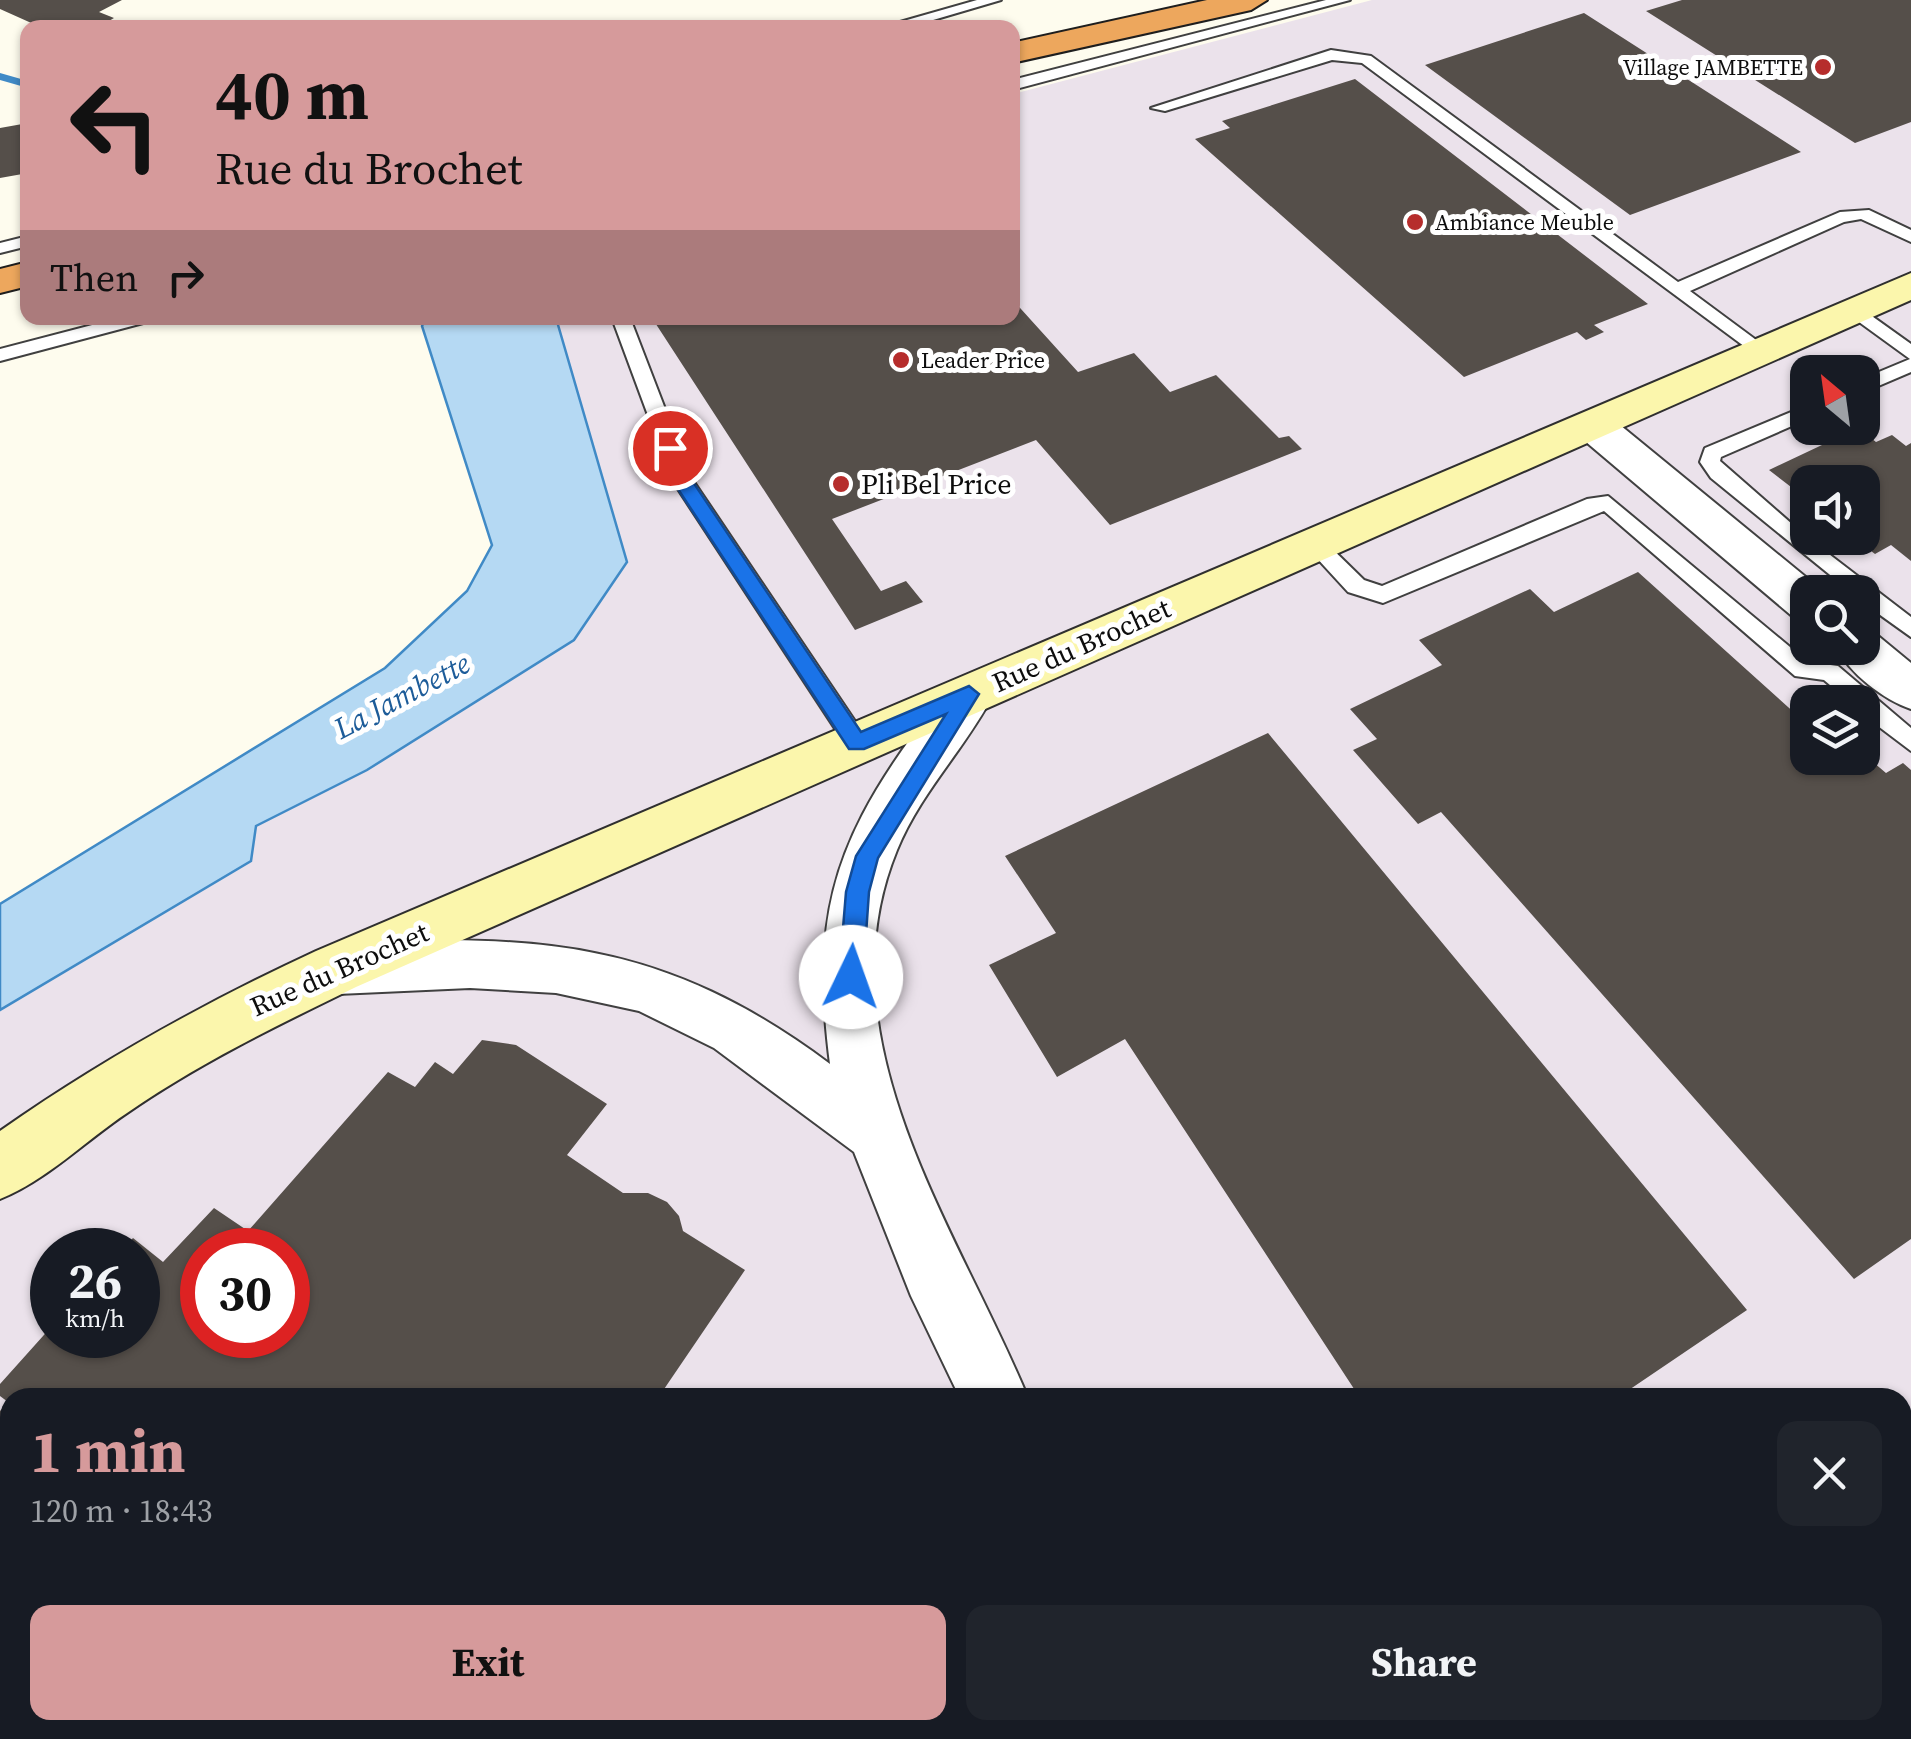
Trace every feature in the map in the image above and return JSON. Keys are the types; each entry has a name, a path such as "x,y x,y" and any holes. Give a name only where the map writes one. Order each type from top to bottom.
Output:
{"highway":[{"path":"1020,50 1213,0"},
{"path":"1020,50 1250,0"},
{"path":"1017,20 1060,9"}],"main road":[{"name":"Rue du Brochet","path":"0,1168 106,1092 218,1025 336,969 1314,543 1594,426 1911,285"}],"street":[{"path":"1594,426 1790,589"},
{"path":"1880,664 1911,690"},
{"path":"969,694 882,826 857,892 851,1007 874,1132 990,1388"},
{"path":"336,969 494,961 601,974 686,1003 777,1060 874,1132"},
{"path":"954,1388 961,1330"}],"lane":[{"path":"1020,84 1343,0"},
{"path":"934,20 1007,8"},
{"path":"1158,108 1332,55 1366,59 1760,352"},
{"path":"1677,290 1840,217 1863,214 1911,238"},
{"path":"1854,310 1911,354"},
{"path":"0,355 114,325"},
{"path":"625,325 682,480 857,743"},
{"path":"1880,378 1911,365"},
{"path":"1790,419 1712,453 1710,462 1718,473 1911,629"},
{"path":"1314,543 1356,586 1383,595 1594,504 1608,503 1803,670 1830,672 1911,742"}],"shaded area":[{"path":"1372,0 1911,0 1911,1388 0,1388 0,1010 256,826 367,770 627,562 558,325 1020,325 1020,92"}],"water":[{"path":"558,325 627,562 574,640 367,770 256,826 251,861 0,1010 0,904 385,668 467,591 492,545 422,326"}],"building":[{"path":"0,0 122,0 99,12 114,18 111,20 25,20 0,9"},
{"name":"Village JAMBETTE","path":"1682,0 1911,0 1911,122 1855,143 1646,11"},
{"path":"1584,13 1801,152 1630,215 1425,65"},
{"name":"Ambiance Meuble","path":"1355,79 1648,304 1594,325 1604,332 1586,340 1577,332 1464,377 1195,139 1230,128 1222,121"},
{"path":"20,124 20,174 0,178 0,128"},
{"name":"Pli Bel Price","path":"1020,308 1078,372 1134,353 1170,392 1216,375 1279,438 1289,436 1302,449 1110,525 1036,440 832,519 881,591 906,581 923,602 855,630 657,325 1020,325"},
{"path":"1892,435 1906,446 1911,443 1911,561 1891,545 1880,551 1880,465 1790,465 1790,486 1769,470 1822,445 1880,445 1880,440"},
{"path":"1638,572 1790,709 1790,775 1880,775 1880,768 1886,773 1903,763 1911,770 1911,1239 1854,1279 1441,812 1418,824 1353,750 1377,739 1350,709 1442,665 1419,640 1530,589 1554,612"},
{"path":"1268,733 1747,1310 1632,1388 1353,1388 1125,1039 1057,1077 989,965 1056,933 1005,856"},
{"path":"482,1040 516,1045 607,1104 567,1155 623,1193 648,1193 667,1202 679,1216 683,1231 745,1270 665,1388 0,1388 30,1351 30,1358 160,1358 160,1260 163,1262 180,1244 180,1358 310,1358 310,1228 251,1228 388,1072 415,1087 435,1062 453,1074"},
{"path":"214,1208 244,1228 195,1228"}],"waterway":[{"name":"La Jambette","path":"0,76 20,82"}],"place":[{"name":"Village JAMBETTE","path":"1823,67"},
{"name":"Ambiance Meuble","path":"1415,222"},
{"name":"Leader Price","path":"901,360"},
{"name":"Pli Bel Price","path":"841,484"}],"route":[{"path":"670,448 682,480 857,743 969,694 882,826 868,856 857,892 851,977"}]}
